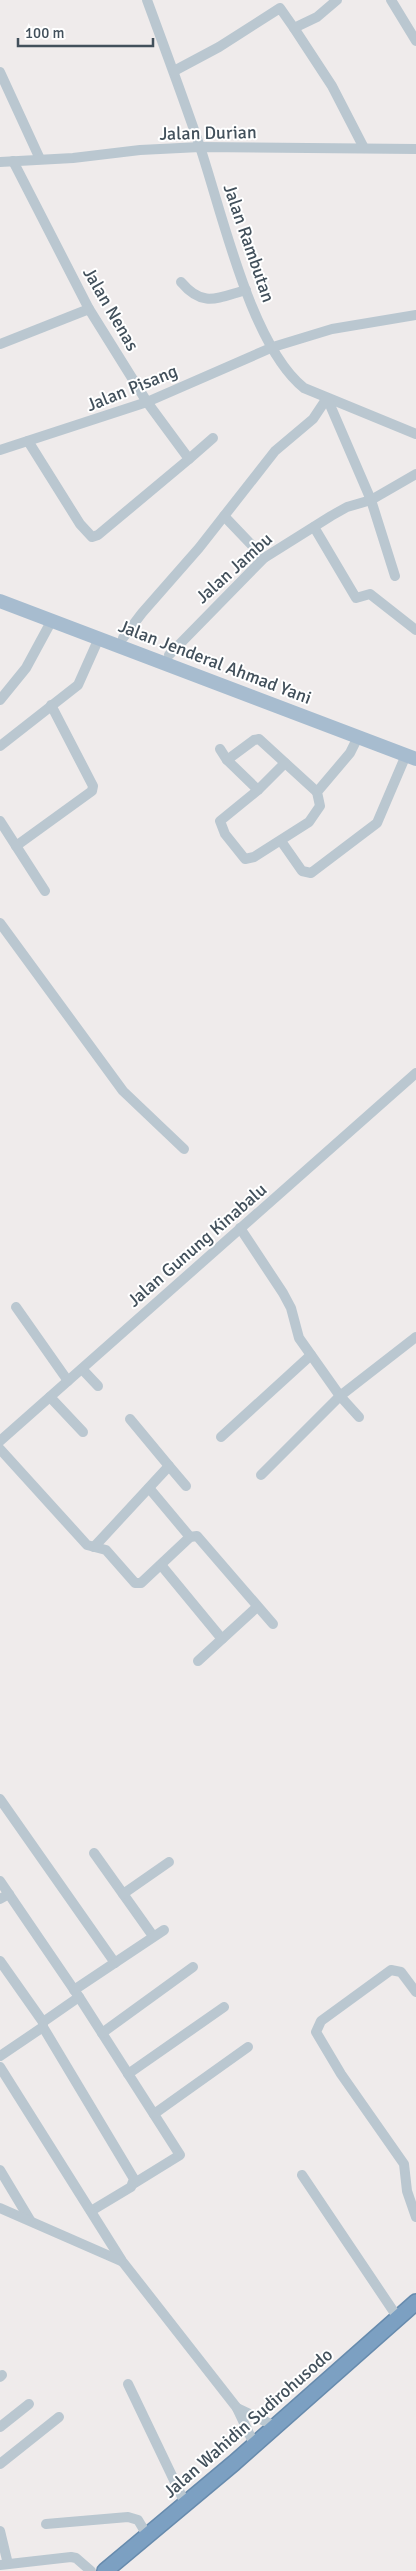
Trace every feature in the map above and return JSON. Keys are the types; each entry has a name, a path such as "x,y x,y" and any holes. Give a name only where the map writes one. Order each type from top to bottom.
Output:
{"highway":[{"name":"Jalan Wahidin Sudirohusodo","path":"105,2571 275,2426 416,2302"}],"main road":[{"path":"0,592 169,655 246,689 412,755"},
{"name":"Jalan Jenderal Ahmad Yani","path":"0,601 246,689"}],"street":[{"name":"Jalan Rambutan","path":"147,0 174,71 246,290 261,329 294,380 304,388 416,434"},
{"path":"294,28 317,18 337,0"},
{"path":"391,0 416,41"},
{"path":"174,71 219,47 278,4 332,86 364,148"},
{"path":"0,72 40,159"},
{"name":"Jalan Durian","path":"0,162 200,147 416,149"},
{"name":"Jalan Nenas","path":"13,161 89,309 146,402 189,458"},
{"path":"181,282 192,295 204,298 218,298 246,290"},
{"path":"0,344 89,309"},
{"name":"Jalan Pisang","path":"0,450 146,402 273,347 332,329 416,315"},
{"path":"327,398 371,500 395,576"},
{"path":"123,638 275,451 313,419 327,398"},
{"path":"28,441 80,524 92,536 98,535 213,438"},
{"name":"Jalan Jambu","path":"169,655 264,558 290,540 314,528 347,507 371,500 416,474"},
{"path":"224,516 264,558"},
{"path":"314,528 354,597 357,599 370,594 416,630"},
{"path":"0,700 26,668 52,620"},
{"path":"0,746 51,705 60,701 78,685 99,638"},
{"path":"16,846 92,791 93,786 51,705"},
{"path":"317,792 366,737"},
{"path":"228,760 257,739 285,762 317,792 320,806 309,822 254,857 245,859 220,824 223,817 258,790 285,762"},
{"path":"220,749 228,760 258,790"},
{"path":"281,841 302,871 312,873 377,823 412,755"},
{"path":"0,821 45,891"},
{"path":"0,922 124,1092 184,1149"},
{"name":"Jalan Gunung Kinabalu","path":"0,1441 416,1074"},
{"path":"240,1228 284,1293 292,1312 298,1335 340,1396 359,1417"},
{"path":"16,1307 68,1381"},
{"path":"261,1475 340,1396 416,1337"},
{"path":"221,1437 311,1355"},
{"path":"82,1368 98,1386"},
{"path":"50,1396 83,1432"},
{"path":"130,1419 186,1486"},
{"path":"0,1449 87,1545 106,1550 137,1583 141,1583 190,1537"},
{"path":"94,1547 169,1466"},
{"path":"149,1488 190,1537 200,1538 273,1624"},
{"path":"161,1565 222,1640"},
{"path":"198,1661 257,1607"},
{"path":"0,1799 115,1963"},
{"path":"94,1853 153,1936"},
{"path":"123,1894 169,1862"},
{"path":"0,1881 4,1897 77,1994 180,2155 91,2211"},
{"path":"0,2056 43,2024 115,1963 164,1930"},
{"path":"0,1961 43,2024 132,2175 133,2184"},
{"path":"102,2032 193,1967"},
{"path":"416,1992 401,1972 390,1970 321,2021 316,2032 341,2074 404,2164 407,2191 416,2217"},
{"path":"128,2074 224,2008"},
{"path":"154,2114 248,2047"},
{"path":"0,2067 122,2261 237,2408 254,2444"},
{"path":"0,2170 30,2220"},
{"path":"302,2175 398,2318"},
{"path":"0,2208 122,2261"},
{"path":"128,2384 185,2503"},
{"path":"0,2427 29,2404"},
{"path":"237,2408 275,2426"},
{"path":"0,2464 59,2417"},
{"path":"46,2524 128,2517 138,2520 147,2535"},
{"path":"0,2531 4,2564 72,2557 76,2558 91,2571"}]}
